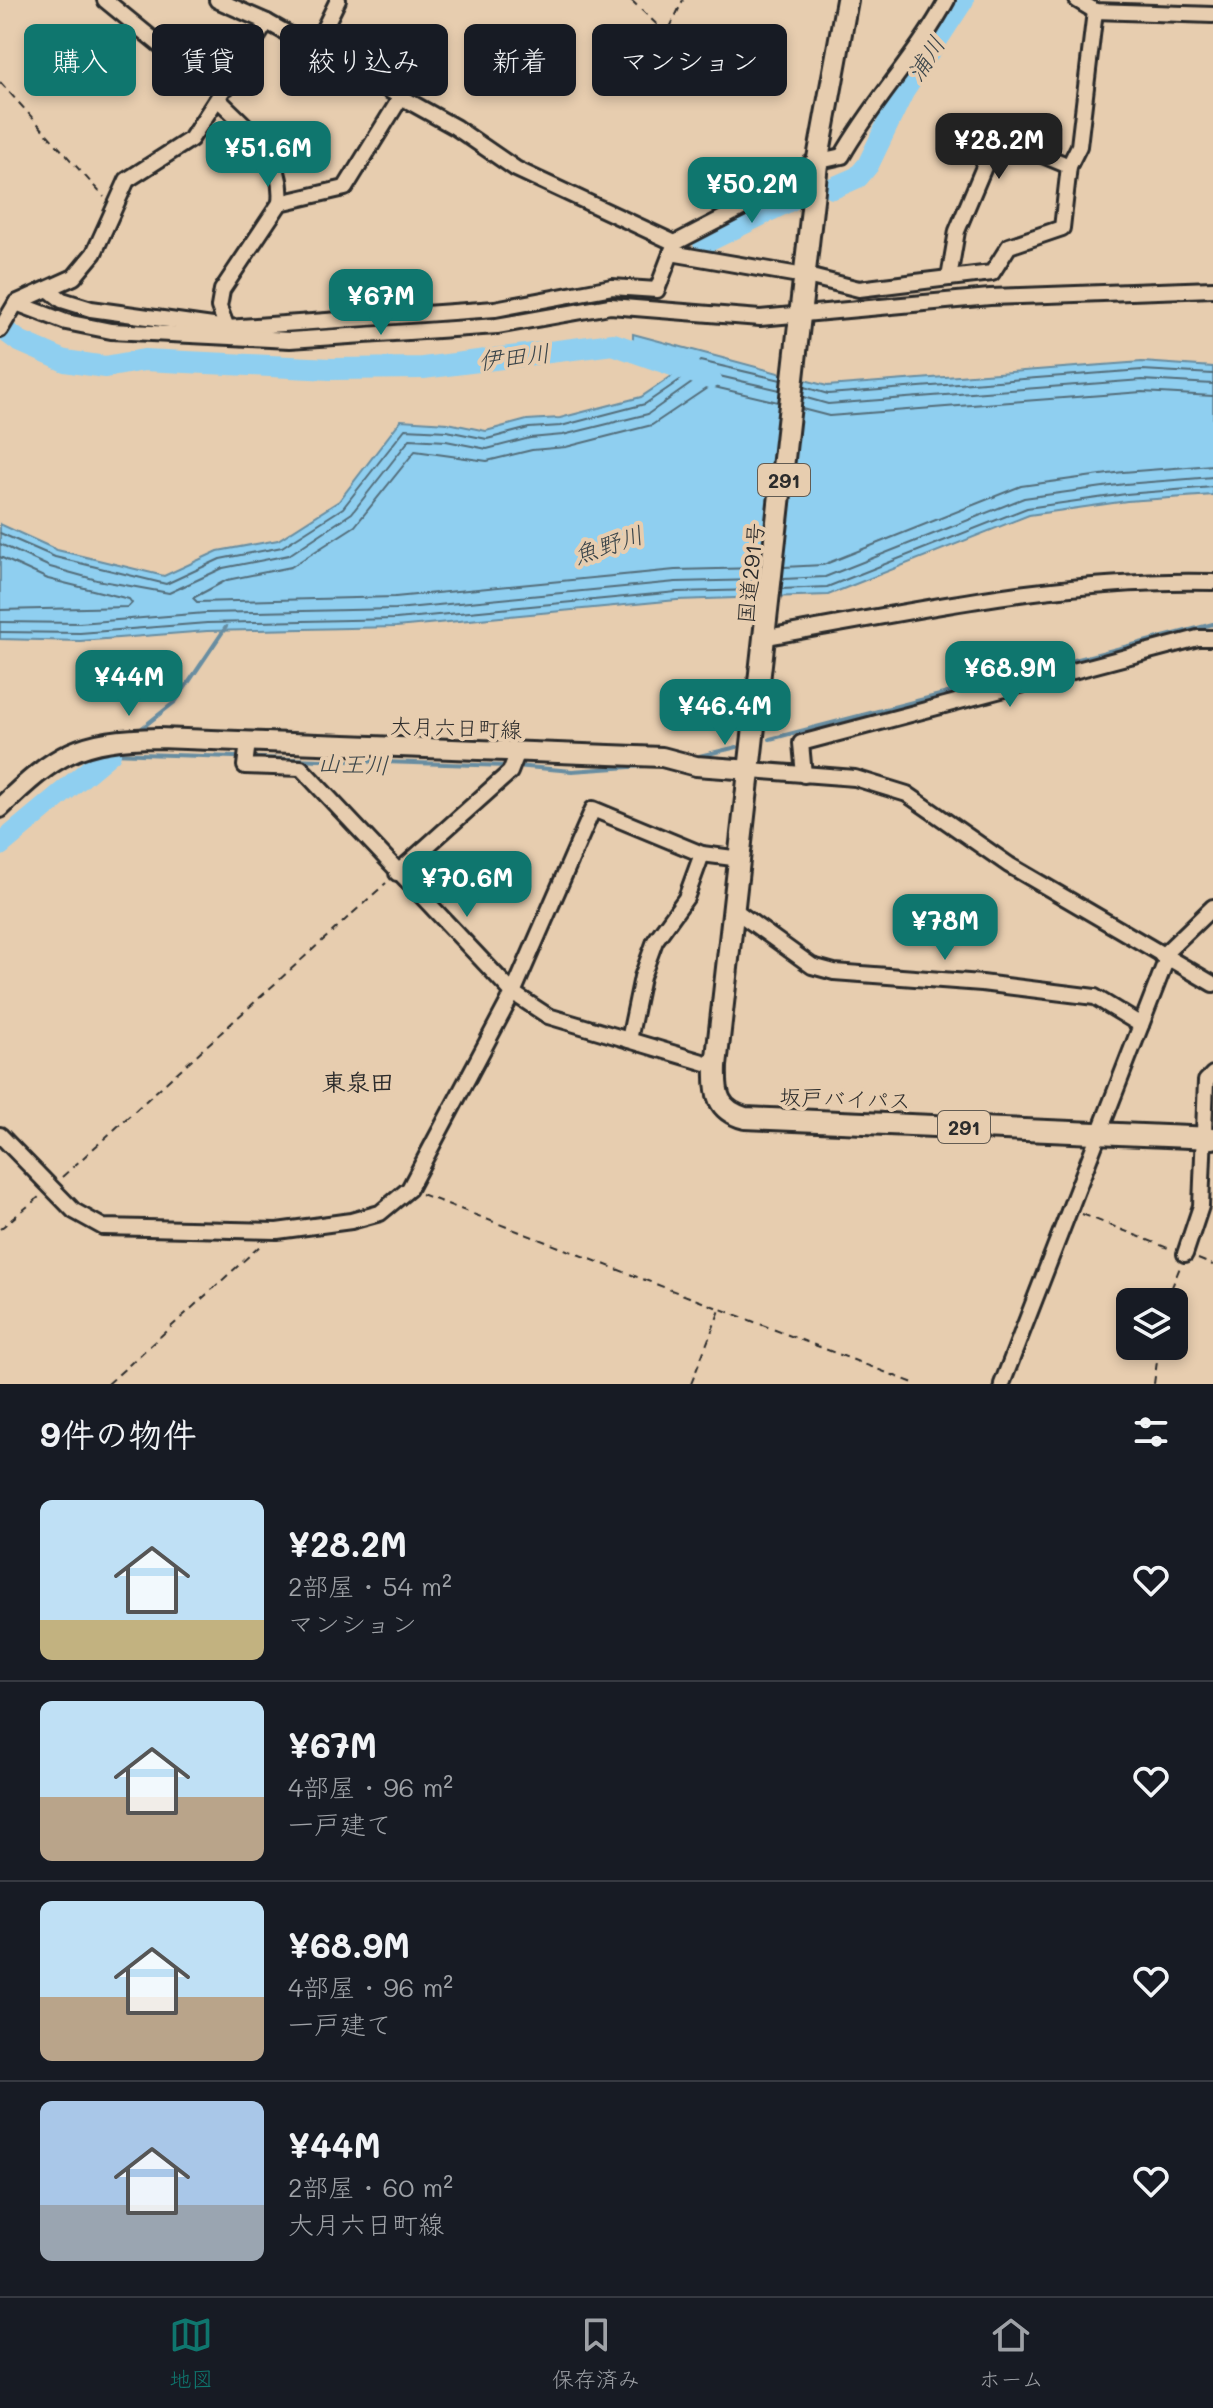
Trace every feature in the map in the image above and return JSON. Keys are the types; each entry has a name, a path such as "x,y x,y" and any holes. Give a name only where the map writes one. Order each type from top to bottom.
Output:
{"highway":[{"name":"国道291号","path":"720,1105 715,1089 716,1066 736,911 817,164 847,0"},
{"name":"坂戸バイパス","path":"720,1105 729,1113 745,1118 1208,1138"}],"main road":[{"name":"大月六日町線","path":"0,808 32,777 72,751 100,740 159,738 517,754 662,757 696,766 751,770"}],"street":[{"path":"105,0 152,38"},
{"path":"217,0 280,29"},
{"path":"326,24 338,0"},
{"path":"48,289 62,300 91,309 227,328 495,309 612,287 657,290 673,248 771,193 811,163 842,156 866,113 902,71 947,0"},
{"path":"1077,0 1095,11 1213,15"},
{"path":"815,278 859,289 992,273 1009,246 1062,228 1069,166 1079,146 1095,11"},
{"path":"264,27 267,22"},
{"path":"0,330 16,303 74,277 94,253 127,180 191,139 222,96"},
{"path":"225,96 275,161 282,184 280,203 222,290 219,307 227,328"},
{"path":"280,203 345,188 401,97 455,127 516,169 673,248 793,274"},
{"path":"949,278 957,231 997,136 1069,166"},
{"path":"16,303 66,322 111,331 290,340 497,326 610,306 801,323 990,297 1213,289"},
{"path":"767,634 1070,587 1141,580 1213,582"},
{"path":"804,775 801,743 1198,638 1213,638"},
{"path":"248,742 245,766 301,768 513,993 548,1016 716,1066"},
{"path":"397,873 510,772 517,754"},
{"path":"751,770 855,778 907,794 1009,865 1213,984"},
{"path":"0,1135 74,1211 103,1227 277,1231 351,1221 380,1213 409,1189 513,993 593,809 702,854 741,859"},
{"path":"629,1040 642,977 655,941 686,898 702,854"},
{"path":"1002,1384 1165,957 1213,907"},
{"path":"736,911 812,966 896,978 982,983 1095,997 1141,1025"},
{"path":"1185,1254 1207,1206 1206,1081 1213,1074"}],"path":[{"path":"631,0 667,34 683,0"},
{"path":"0,82 113,208"},
{"path":"0,1229 50,1189 397,873"},
{"path":"409,1189 916,1384"},
{"path":"1070,1209 1213,1265"},
{"path":"108,1384 277,1231"},
{"path":"1172,1288 1185,1254"},
{"path":"691,1384 720,1309"},
{"path":"1154,1384 1157,1360"}],"water":[{"name":"魚野川","path":"633,334 827,386 1142,362 1213,367 1213,495 1127,501 1029,515 828,595 677,600 396,627 207,631 80,641 0,639 0,524 57,550 164,576 218,551 278,540 339,501 401,420 448,423 486,431 527,420 560,418 641,397 691,363 633,342"}],"waterway":[{"name":"浦川","path":"833,188 858,177 868,165 903,92 963,0"},
{"name":"浦川","path":"704,243 801,195"},
{"name":"伊田川","path":"0,327 19,341 65,361 105,367 144,360 331,369 423,368 613,344 710,378"},
{"name":"山王川","path":"770,739 1213,624"},
{"path":"137,732 176,701 226,627"},
{"name":"山王川","path":"691,758 737,747"},
{"name":"山王川","path":"110,753 507,766"},
{"name":"山王川","path":"0,845 110,753"},
{"name":"山王川","path":"516,766 572,771 659,765"}],"district":[{"name":"東泉田","path":"358,1081"}]}
